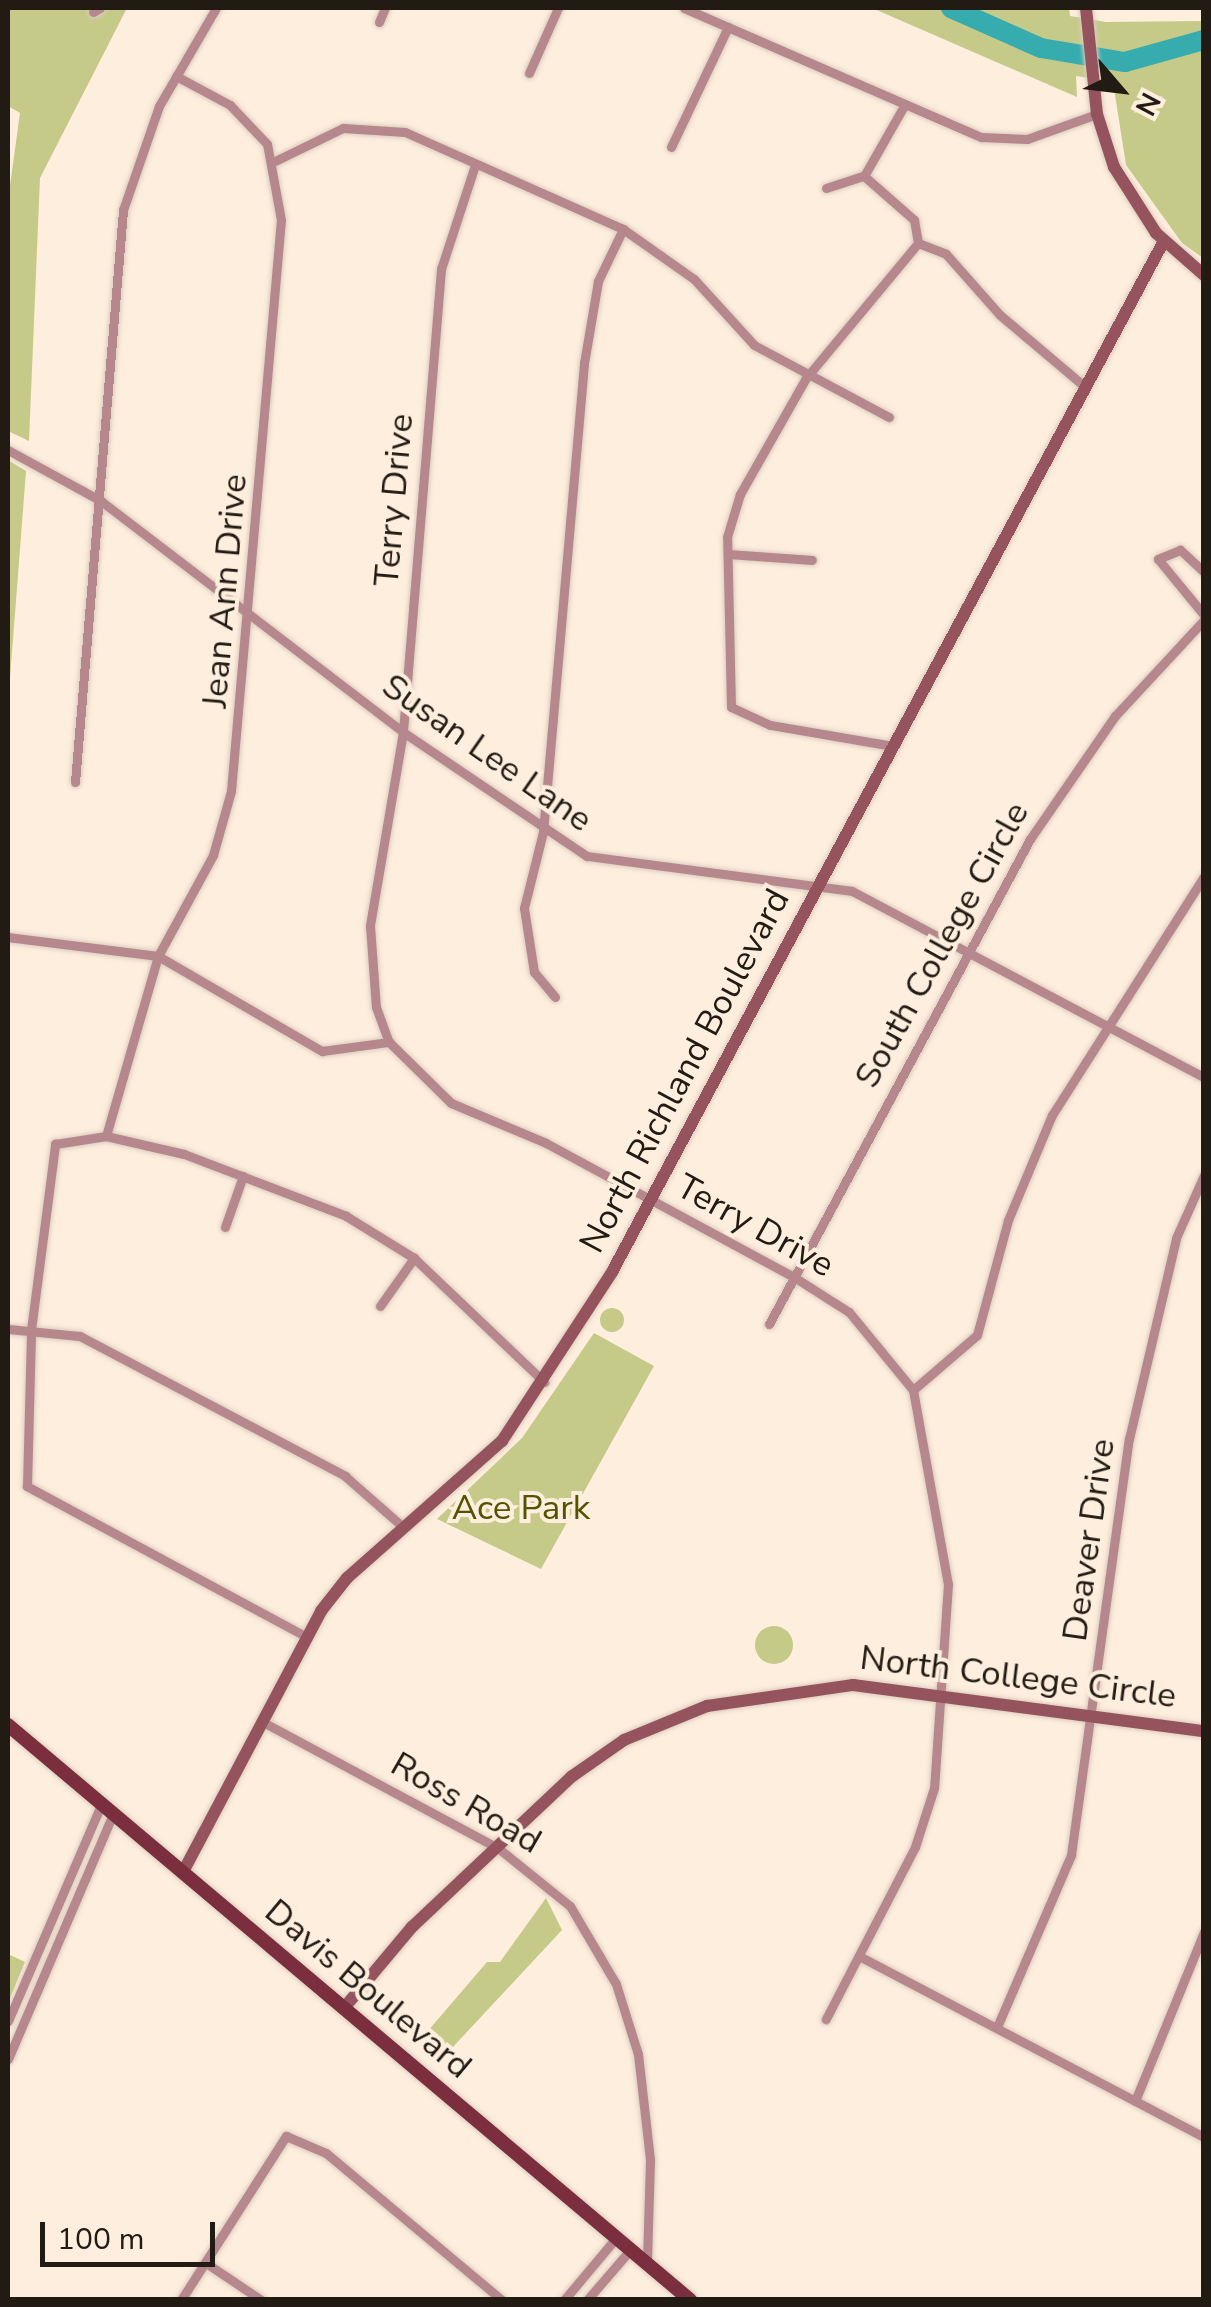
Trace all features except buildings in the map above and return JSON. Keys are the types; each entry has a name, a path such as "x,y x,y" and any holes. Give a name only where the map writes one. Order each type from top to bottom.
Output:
{"main road":[{"name":"Davis Boulevard","path":"8,1725 690,2300"}],"street":[{"path":"75,782 124,210 135,160 176,76 216,8"},
{"path":"379,22 385,8"},
{"path":"529,73 558,8"},
{"path":"684,8 904,106 1004,138 1047,134 1097,114"},
{"path":"1086,12 1097,114 1124,187 1164,242 1204,274"},
{"path":"672,146 728,27"},
{"path":"176,76 230,104 274,161 372,123 623,229 806,378 889,417"},
{"path":"826,188 864,176 904,106"},
{"name":"Jean Ann Drive","path":"106,1136 158,956 223,829 251,614 281,220 274,161"},
{"name":"Terry Drive","path":"475,165 441,269 403,732 370,926 389,1042 451,1104 650,1198 849,1312 913,1390 942,1526 946,1692 931,1802 826,2019"},
{"path":"864,176 914,220 918,243 806,378 740,494 729,554 731,707 770,724 893,746"},
{"path":"555,996 534,972 524,908 543,832 584,363 598,280 623,229"},
{"name":"North Richland Boulevard","path":"183,1872 305,1636 347,1578 502,1441 544,1382 650,1198 1164,242"},
{"path":"918,243 946,254 1000,315 1084,386"},
{"name":"Susan Lee Lane","path":"8,450 102,501 403,732 543,832 614,863 820,884 870,898 1204,1078"},
{"path":"1204,572 1180,550 1158,559 1204,617"},
{"path":"729,554 812,560"},
{"name":"South College Circle","path":"768,1324 965,950 1082,762 1204,617"},
{"path":"913,1390 976,1335 1037,1150 1107,1024 1204,876"},
{"path":"8,937 158,956 322,1051 389,1042"},
{"path":"305,1636 27,1486 31,1330 55,1144 106,1136 243,1176 346,1216 414,1258 544,1382"},
{"name":"Deaver Drive","path":"997,2027 1071,1854 1129,1440 1176,1238 1204,1174"},
{"path":"225,1227 243,1176"},
{"path":"380,1306 414,1258"},
{"path":"8,1329 80,1336 345,1476 402,1526"},
{"name":"North College Circle","path":"344,2008 412,1926 595,1758 707,1706 832,1685 946,1692 1204,1731"},
{"name":"Ross Road","path":"261,1721 498,1848 570,1906 616,1984 645,2112 647,2264"},
{"path":"8,2020 108,1808"},
{"path":"8,2059 108,1808"},
{"path":"1135,2101 1204,1932"},
{"path":"859,1956 1204,2137"},
{"path":"181,2300 286,2136 326,2153 502,2300"},
{"path":"564,2300 616,2238"},
{"path":"588,2300 630,2250"},
{"path":"206,2263 261,2300"}],"green space":[{"path":"8,8 127,8 40,178 29,441 8,431 8,200 20,113 8,106"},
{"path":"872,8 1069,8 1070,16 1106,22 1203,21 1203,258 1182,243 1126,165 1113,82 1076,76 1077,97"},
{"path":"8,460 26,471 8,704"},
{"path":"612,1308 624,1320 612,1332 600,1320"},
{"name":"Ace Park","path":"594,1333 654,1366 541,1569 437,1519 522,1438"},
{"path":"774,1626 787,1632 793,1645 787,1658 774,1664 761,1658 755,1645 761,1632"},
{"path":"546,1898 562,1930 452,2048 435,2050 427,2032 487,1962 500,1962"},
{"path":"8,1954 25,1962 8,2003"}],"waterway":[{"path":"951,8 1041,48 1125,62 1204,40"}]}
